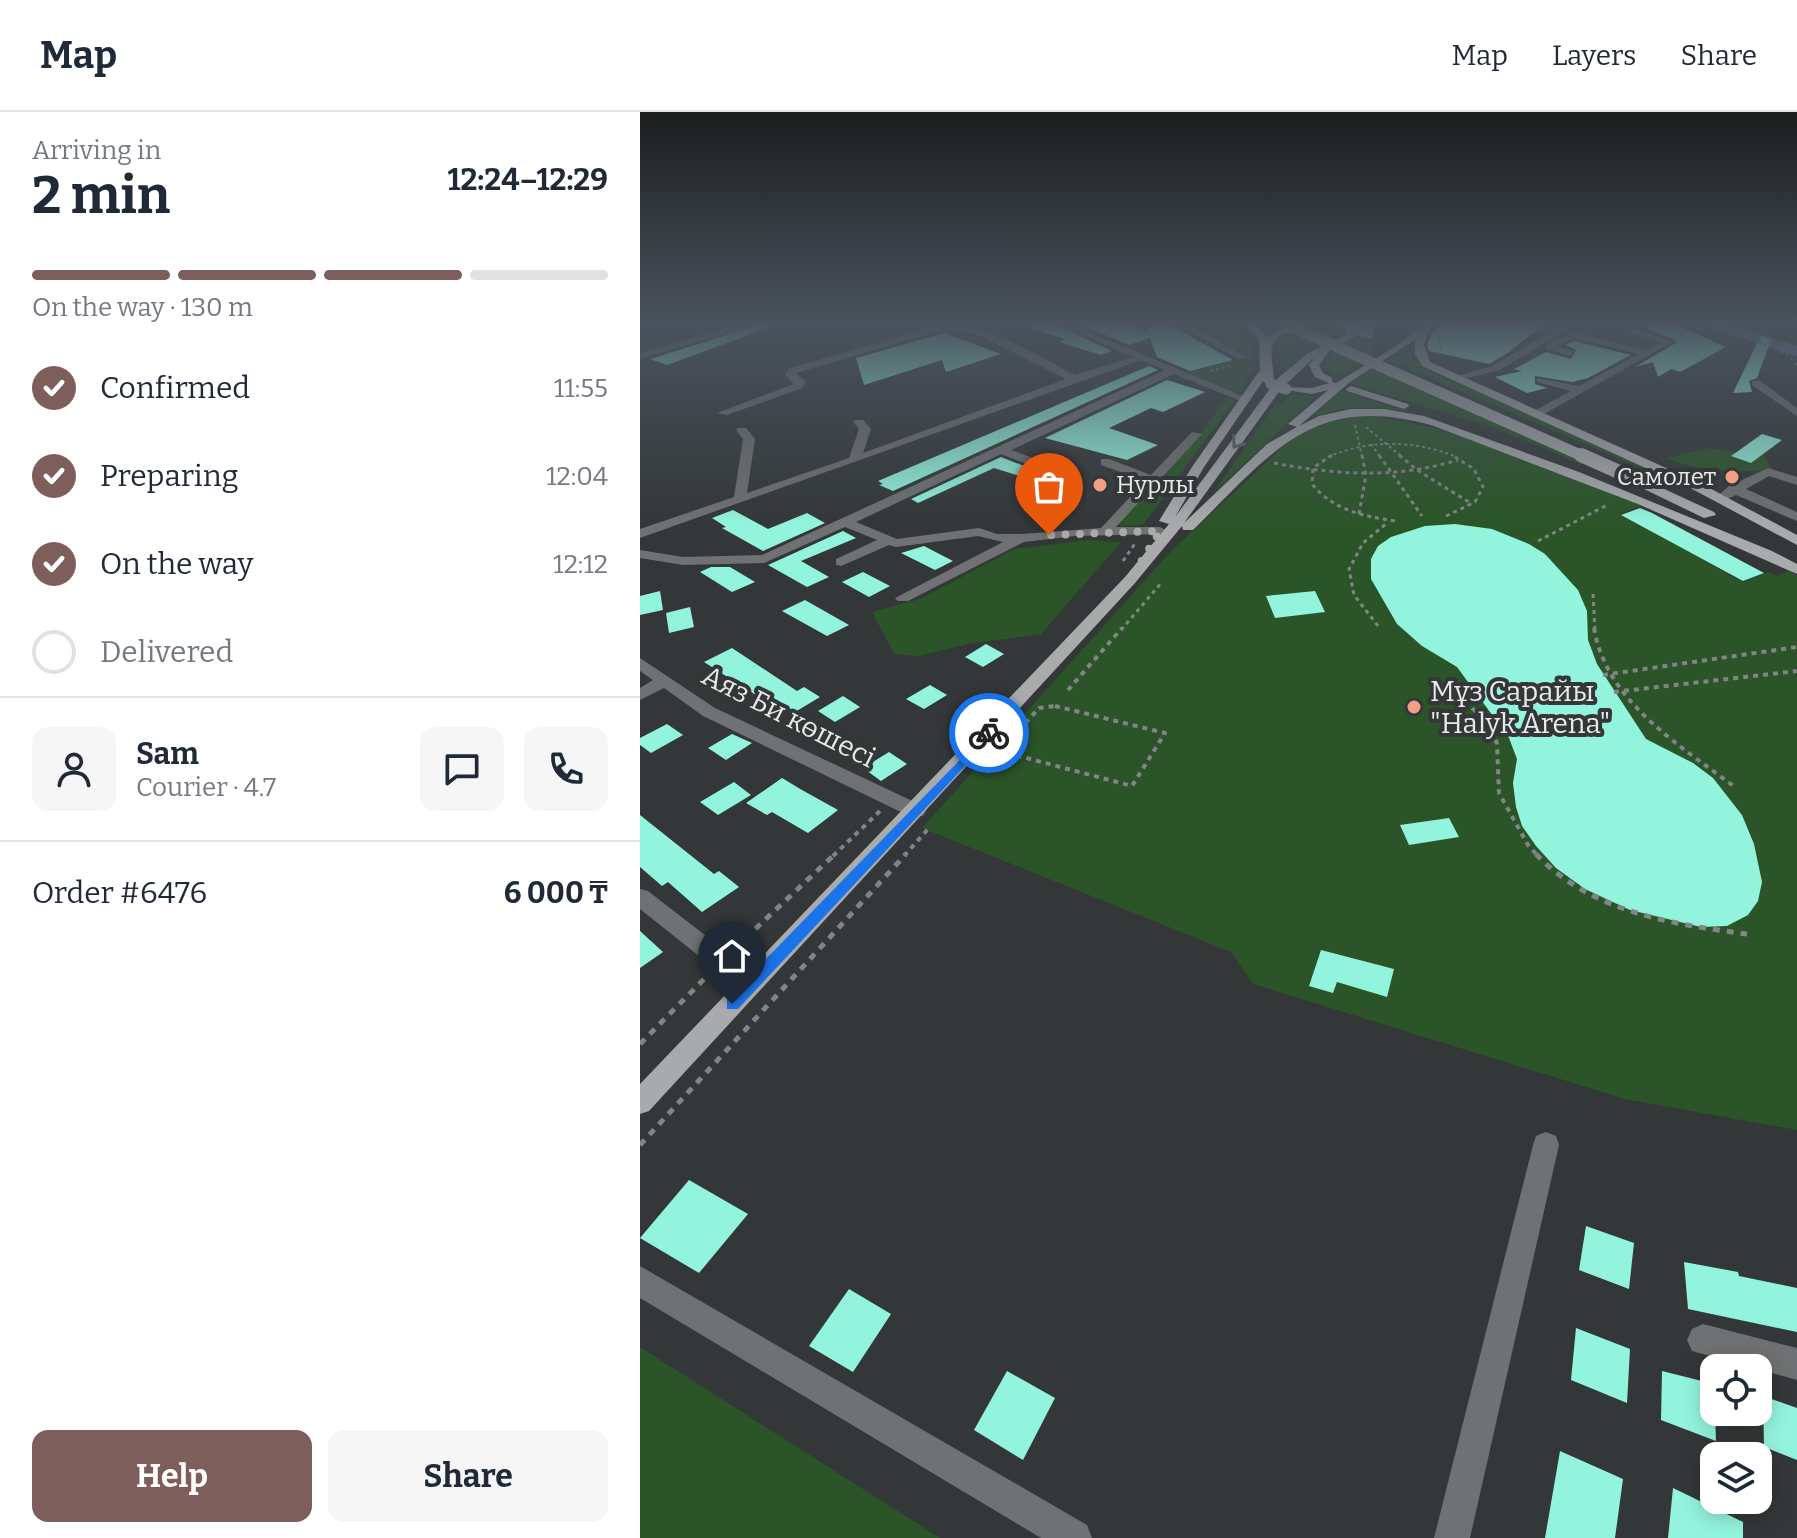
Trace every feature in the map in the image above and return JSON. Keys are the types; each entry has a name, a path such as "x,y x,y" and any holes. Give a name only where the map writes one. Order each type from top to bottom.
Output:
{"main road":[{"path":"640,1102 751,984 923,819 1160,531 1198,467 1256,391"},
{"path":"1126,572 1203,492 1275,391"},
{"path":"1265,458 1325,391"},
{"path":"1367,391 1546,453 1695,517 1797,570"},
{"path":"1445,391 1625,469 1687,491 1797,547"},
{"path":"1485,391 1721,498 1797,541"},
{"path":"1126,572 1297,430 1324,418 1366,411 1398,414 1531,458 1647,503 1777,559"},
{"path":"1625,469 1797,563"}],"street":[{"path":"723,413 785,391"},
{"path":"640,534 1042,391"},
{"path":"640,554 683,561 764,559 1001,450 1139,391"},
{"path":"1222,391 1247,400"},
{"path":"1538,413 1579,391"},
{"path":"1766,391 1797,413"},
{"path":"855,459 865,429 859,422"},
{"path":"740,499 749,439 742,430"},
{"path":"1104,532 1196,434"},
{"path":"1001,450 1066,475"},
{"path":"1105,462 1153,480"},
{"path":"1721,498 1768,472 1797,481"},
{"path":"1734,489 1797,517"},
{"path":"845,522 896,543 979,532 996,538 1022,538 1160,531"},
{"path":"903,598 1022,538"},
{"path":"841,562 889,540"},
{"name":"Аяз Би көшесі","path":"640,663 709,712 893,799 923,819"},
{"path":"640,695 664,681"},
{"path":"640,897 751,984"},
{"path":"1452,1538 1546,1145"},
{"path":"640,1281 1074,1538"},
{"path":"1703,1340 1797,1364"}],"path":[{"path":"1359,514 1366,475 1355,424 1358,420 1417,470 1472,504"},
{"path":"1395,521 1359,514 1320,494 1312,484 1312,471 1329,454 1361,445 1383,443 1425,448 1460,460 1476,472 1482,482 1482,492 1472,504 1446,516"},
{"path":"1371,444 1422,516"},
{"path":"1265,458 1312,471 1366,475 1392,474 1460,460"},
{"path":"1538,541 1609,504"},
{"path":"1378,626 1351,589 1349,570 1357,548 1387,523"},
{"path":"1126,572 1144,531"},
{"path":"1068,690 1162,582"},
{"path":"1593,594 1596,638 1622,691 1658,726 1736,788"},
{"path":"1603,675 1797,647"},
{"path":"1614,692 1797,671"},
{"path":"1458,694 1488,718 1498,736 1497,787 1516,828 1536,855 1567,882 1584,894 1645,916 1686,927 1747,934"},
{"path":"1055,706 1165,733 1132,786 1000,751 1039,708 1055,706"},
{"path":"640,1044 722,961 893,799"},
{"path":"640,1145 923,819"}],"green space":[{"path":"1341,391 1421,415 1351,408 1310,418"},
{"path":"1372,391 1422,391 1586,463 1581,464 1492,427"},
{"path":"1460,391 1474,391 1683,482 1676,483"},
{"path":"1289,395 1317,396 1212,494 1277,402 1282,403"},
{"path":"1226,397 1235,400 1143,525 1120,526 1119,522 1201,434"},
{"name":"Мұз Сарайы \"Halyk Arena\"","path":"1372,416 1445,430 1643,505 1620,514 1743,582 1769,572 1776,576 1789,571 1797,576 1797,1130 1625,1099 1253,984 1231,952 922,828 1172,550 1294,437 1332,422"},
{"path":"1710,448 1737,452 1732,457 1751,463 1763,454 1773,470 1706,469 1667,458"},
{"path":"1088,540 1121,542 1041,634 968,644 919,656 894,654 872,612 920,599 1014,549"},
{"path":"640,1347 940,1538 640,1538"}],"building":[{"path":"1091,391 1113,391 893,491 879,485 883,484 878,481"},
{"path":"1145,391 1205,392 1163,412 1151,408 1109,428 1158,445 1127,460 1045,438"},
{"path":"1762,434 1782,440 1751,463 1731,456"},
{"path":"1001,457 1042,473 1029,479 994,468 918,503 911,499"},
{"path":"1640,508 1764,573 1743,581 1621,515"},
{"path":"733,510 768,529 807,513 825,523 763,551 722,528 726,527 712,518"},
{"path":"1455,524 1492,529 1529,544 1545,554 1578,590 1587,611 1588,640 1597,664 1646,739 1693,763 1713,778 1742,815 1754,844 1762,882 1758,901 1748,915 1727,926 1701,927 1630,910 1585,889 1556,868 1536,846 1522,826 1516,807 1513,783 1517,759 1509,738 1457,667 1422,646 1397,624 1371,579 1371,559 1378,546 1391,537 1425,526"},
{"path":"843,531 856,538 801,561 829,577 807,587 768,565"},
{"path":"924,546 953,561 935,570 901,553"},
{"path":"711,567 730,567 755,582 732,592 700,572"},
{"path":"863,572 890,586 869,597 842,582"},
{"path":"660,591 663,610 640,615 640,596"},
{"path":"1315,591 1325,612 1275,618 1266,596"},
{"path":"805,600 849,625 827,636 782,611"},
{"path":"690,607 694,627 669,633 666,613"},
{"path":"986,644 1004,654 983,667 965,657"},
{"path":"732,648 797,691 804,687 820,697 795,712 766,693 759,697 704,662"},
{"path":"930,685 947,695 924,709 906,699"},
{"path":"843,696 860,707 835,722 818,711"},
{"path":"667,724 683,735 651,753 640,745 640,738"},
{"path":"732,734 752,743 726,760 708,748"},
{"path":"889,752 907,764 881,781 863,768"},
{"path":"782,778 838,810 808,833 772,812 767,815 746,803"},
{"path":"734,782 751,795 718,815 700,802"},
{"path":"640,815 714,874 719,871 739,887 702,912 668,882 662,886 640,867"},
{"path":"1449,818 1459,837 1409,845 1400,825"},
{"path":"640,931 663,952 640,968"},
{"path":"1321,950 1394,969 1387,997 1337,982 1333,993 1309,986"},
{"path":"689,1180 748,1214 699,1273 640,1238"},
{"path":"1586,1226 1634,1243 1629,1289 1579,1270"},
{"path":"1684,1262 1797,1288 1797,1332 1688,1309"},
{"path":"849,1289 891,1314 853,1372 809,1346"},
{"path":"1576,1328 1630,1349 1627,1403 1571,1380"},
{"path":"1007,1371 1055,1398 1023,1460 974,1430"},
{"path":"1662,1371 1700,1380 1700,1426 1715,1426 1716,1441 1661,1420"},
{"path":"1772,1399 1797,1408 1797,1460 1772,1450 1772,1442 1764,1442 1764,1426 1772,1426"},
{"path":"1560,1451 1623,1479 1615,1538 1545,1538"},
{"path":"1673,1488 1700,1501 1700,1514 1727,1514 1743,1522 1743,1538 1668,1538"}],"way so far":[{"path":"989,733 1130,580 1160,531 1049,535"}],"place":[{"name":"Самолет","path":"1732,477"},
{"name":"Нурлы","path":"1100,485"},
{"name":"Мұз Сарайы \"Halyk Arena\"","path":"1414,707"}],"route":[{"path":"732,1004 989,733"}]}
